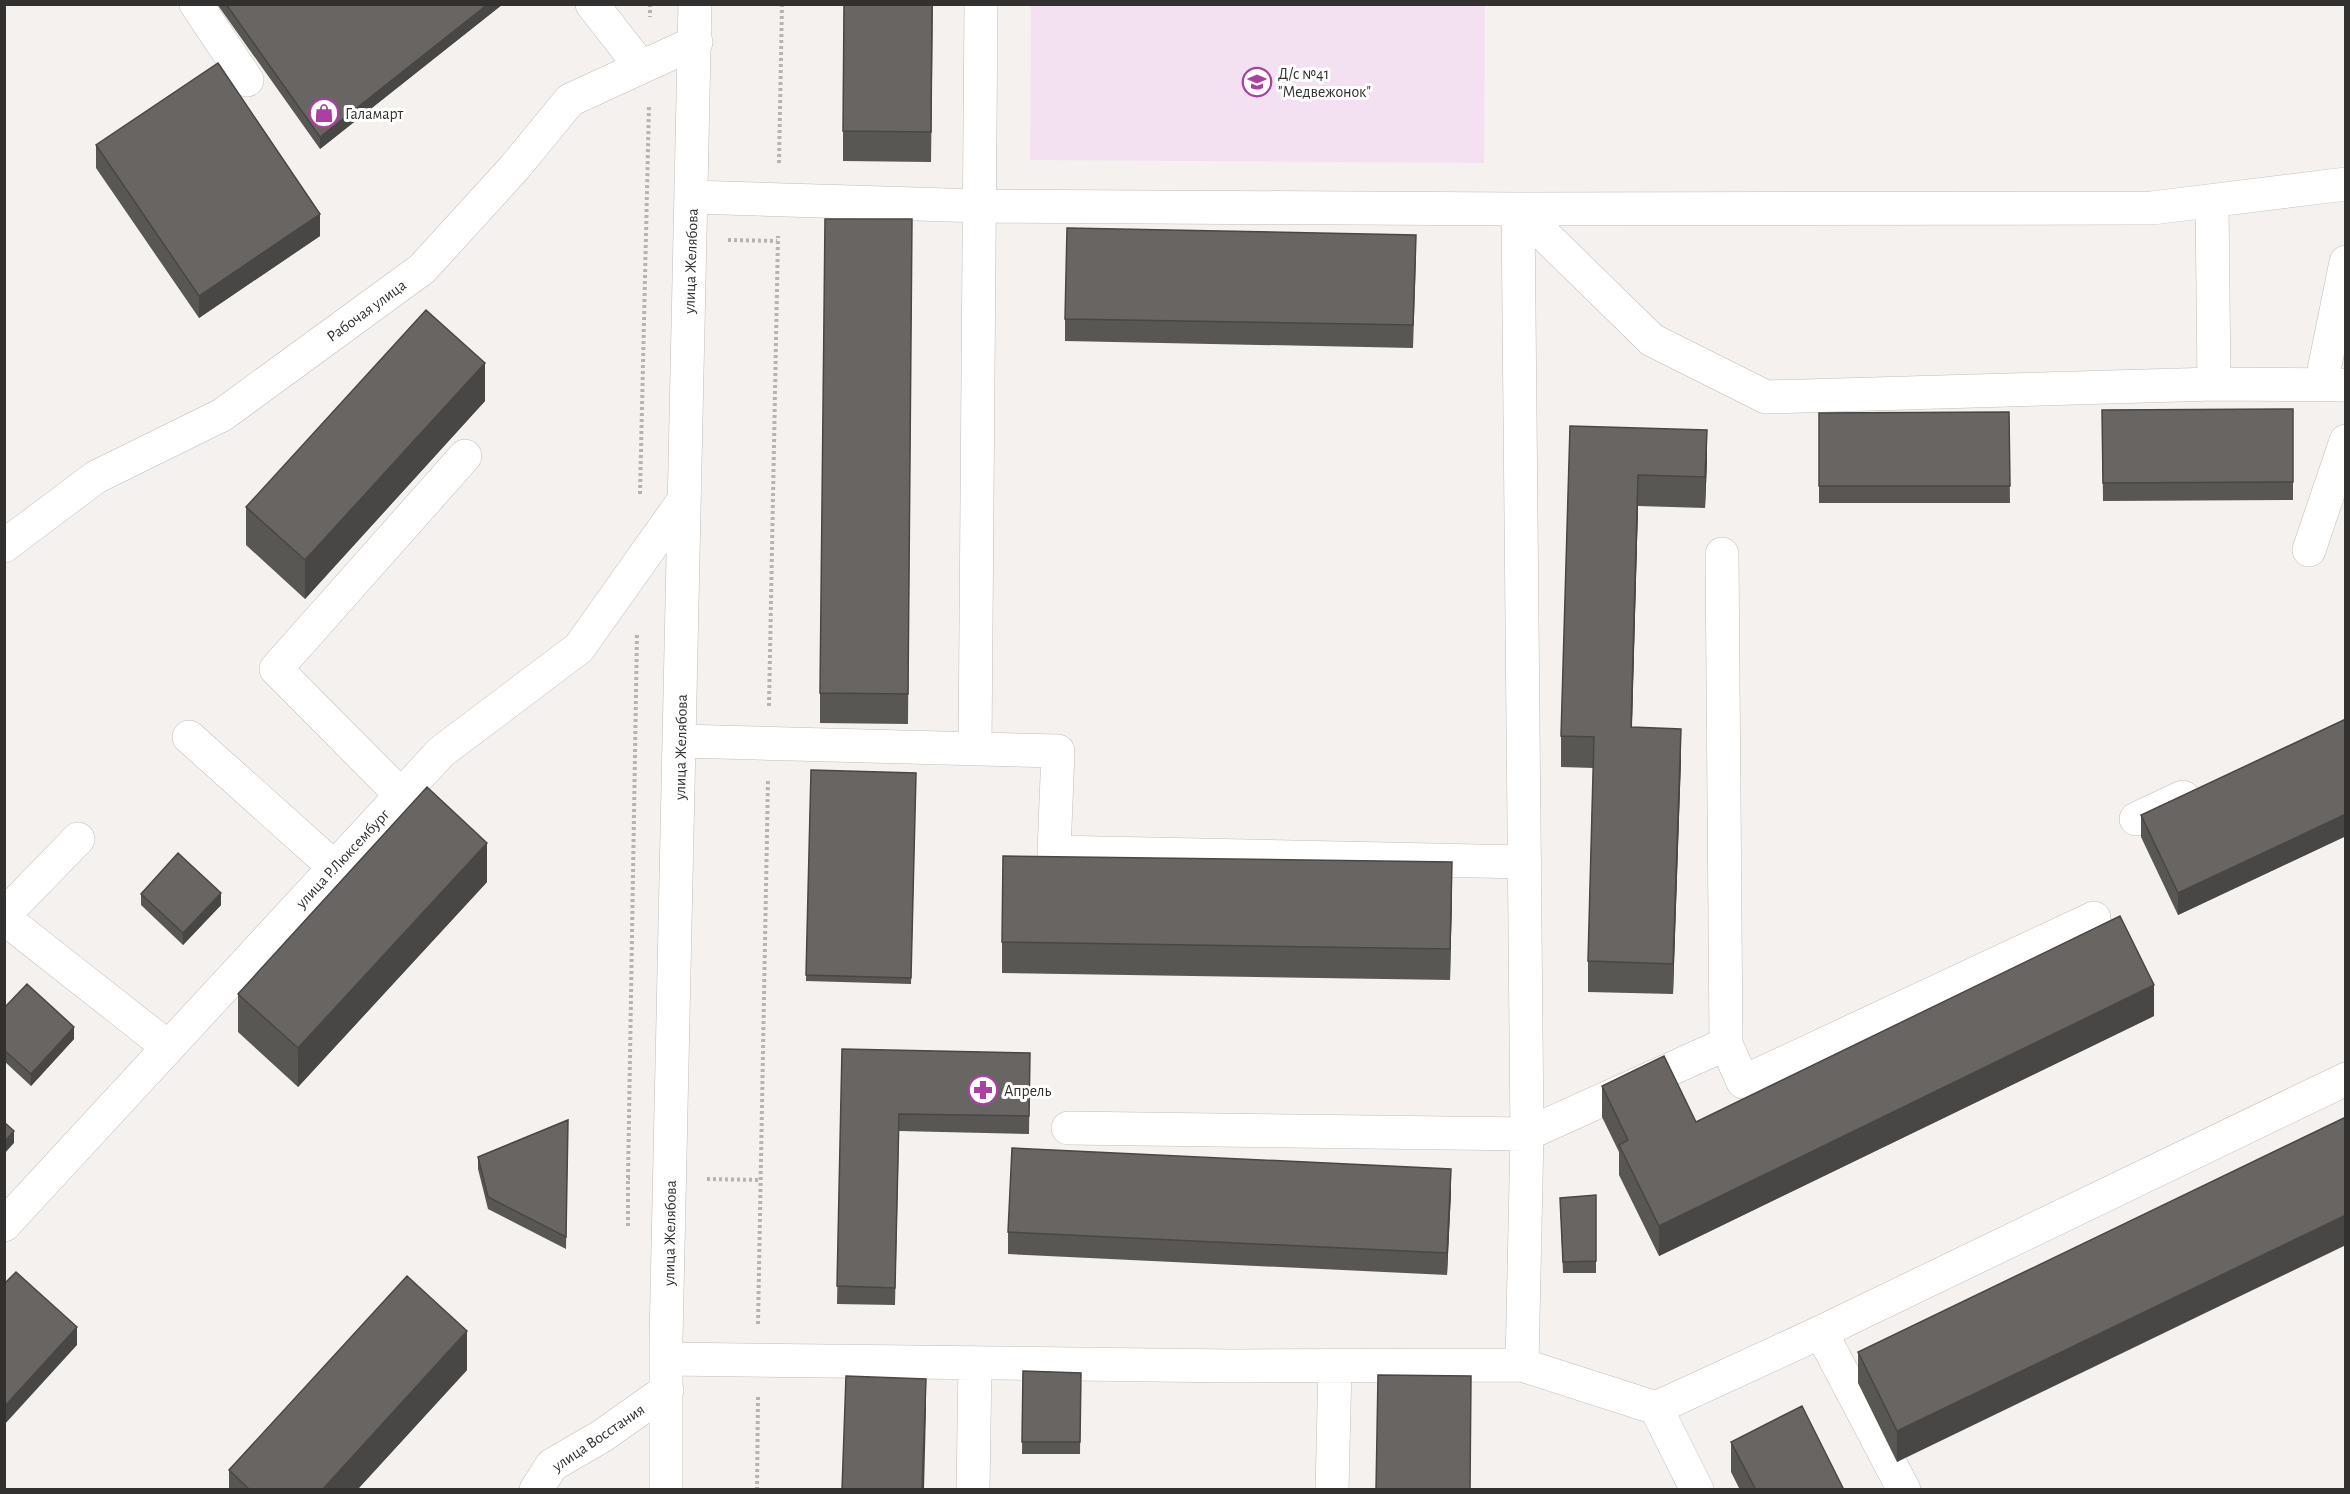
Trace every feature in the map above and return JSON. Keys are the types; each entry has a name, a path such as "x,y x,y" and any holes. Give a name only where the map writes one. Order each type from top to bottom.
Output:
{"street":[{"path":"196,4 247,80"},
{"path":"592,4 641,68"},
{"name":"улица Желябова","path":"666,1490 695,4"},
{"path":"975,749 981,4"},
{"name":"Рабочая улица","path":"4,546 96,477 222,415 422,269 514,167 570,99 696,42"},
{"path":"692,197 981,206 1518,209 2152,208 2346,184"},
{"path":"2212,202 2214,384"},
{"path":"1518,209 1652,340 1766,397 2214,384 2333,385 2346,262"},
{"path":"1518,209 1527,1134 1522,1365"},
{"path":"2309,550 2346,441"},
{"path":"401,795 276,669 465,456"},
{"name":"улица Р.Люксембург","path":"4,1225 441,752 579,648 684,500"},
{"path":"1722,554 1725,1044 1743,1082 2094,918"},
{"path":"189,737 334,867"},
{"path":"681,741 1058,751 1054,852 1525,862"},
{"path":"2136,819 2209,785"},
{"path":"78,839 4,917 168,1047"},
{"path":"1068,1128 1527,1134 1725,1044"},
{"path":"667,1375 975,1363 1522,1365 1656,1408 1821,1332 2346,1079"},
{"path":"1821,1332 1905,1490"},
{"path":"973,1490 975,1363"},
{"path":"1332,1490 1335,1366"},
{"name":"улица Восстания","path":"536,1490 552,1465 602,1436 667,1375"},
{"path":"1656,1408 1697,1490"}],"shaded area":[{"name":"Д/с №41 \"Медвежонок\"","path":"1031,5 1485,5 1484,163 1030,160"}],"building":[{"path":"226,4 488,4 320,137"},
{"path":"844,4 932,4 931,132 843,131"},
{"path":"218,63 320,214 199,296 96,145"},
{"path":"825,219 912,219 908,694 820,693"},
{"path":"1067,228 1416,235 1413,325 1065,319"},
{"path":"426,310 485,363 305,560 246,507"},
{"path":"2293,409 2293,482 2103,483 2102,410"},
{"path":"2009,412 2010,486 1819,486 1819,413"},
{"path":"1570,426 1707,430 1705,477 1638,475 1631,727 1681,729 1673,964 1588,961 1594,737 1561,736"},
{"path":"2346,719 2346,814 2178,893 2141,815"},
{"path":"811,770 916,773 911,978 806,975"},
{"path":"427,787 487,843 298,1048 238,994"},
{"path":"178,853 221,893 183,933 141,894"},
{"path":"1003,856 1452,862 1450,949 1002,942"},
{"path":"2120,916 2154,985 1659,1226 1619,1145 1628,1140 1602,1086 1664,1056 1696,1122"},
{"path":"27,984 74,1027 31,1074 4,1050 4,1008"},
{"path":"842,1049 1030,1053 1029,1116 899,1114 895,1288 837,1286"},
{"path":"2346,1117 2346,1215 1897,1431 1858,1352"},
{"path":"568,1120 566,1237 488,1197 478,1157"},
{"path":"4,1122 14,1131 4,1142"},
{"path":"1012,1148 1451,1169 1447,1253 1008,1232"},
{"path":"1596,1195 1596,1261 1563,1262 1560,1198"},
{"path":"16,1272 77,1327 4,1407 4,1284"},
{"path":"407,1276 467,1331 322,1490 250,1490 229,1470"},
{"path":"1023,1371 1081,1373 1080,1442 1022,1442"},
{"path":"1378,1375 1471,1376 1470,1490 1376,1490"},
{"path":"846,1376 926,1379 922,1490 842,1490"},
{"path":"1802,1406 1844,1490 1756,1490 1731,1442"}],"place":[{"name":"Д/с №41 \"Медвежонок\"","path":"1257,82"},
{"name":"Галамарт","path":"324,113"},
{"name":"Апрель","path":"983,1090"}]}
